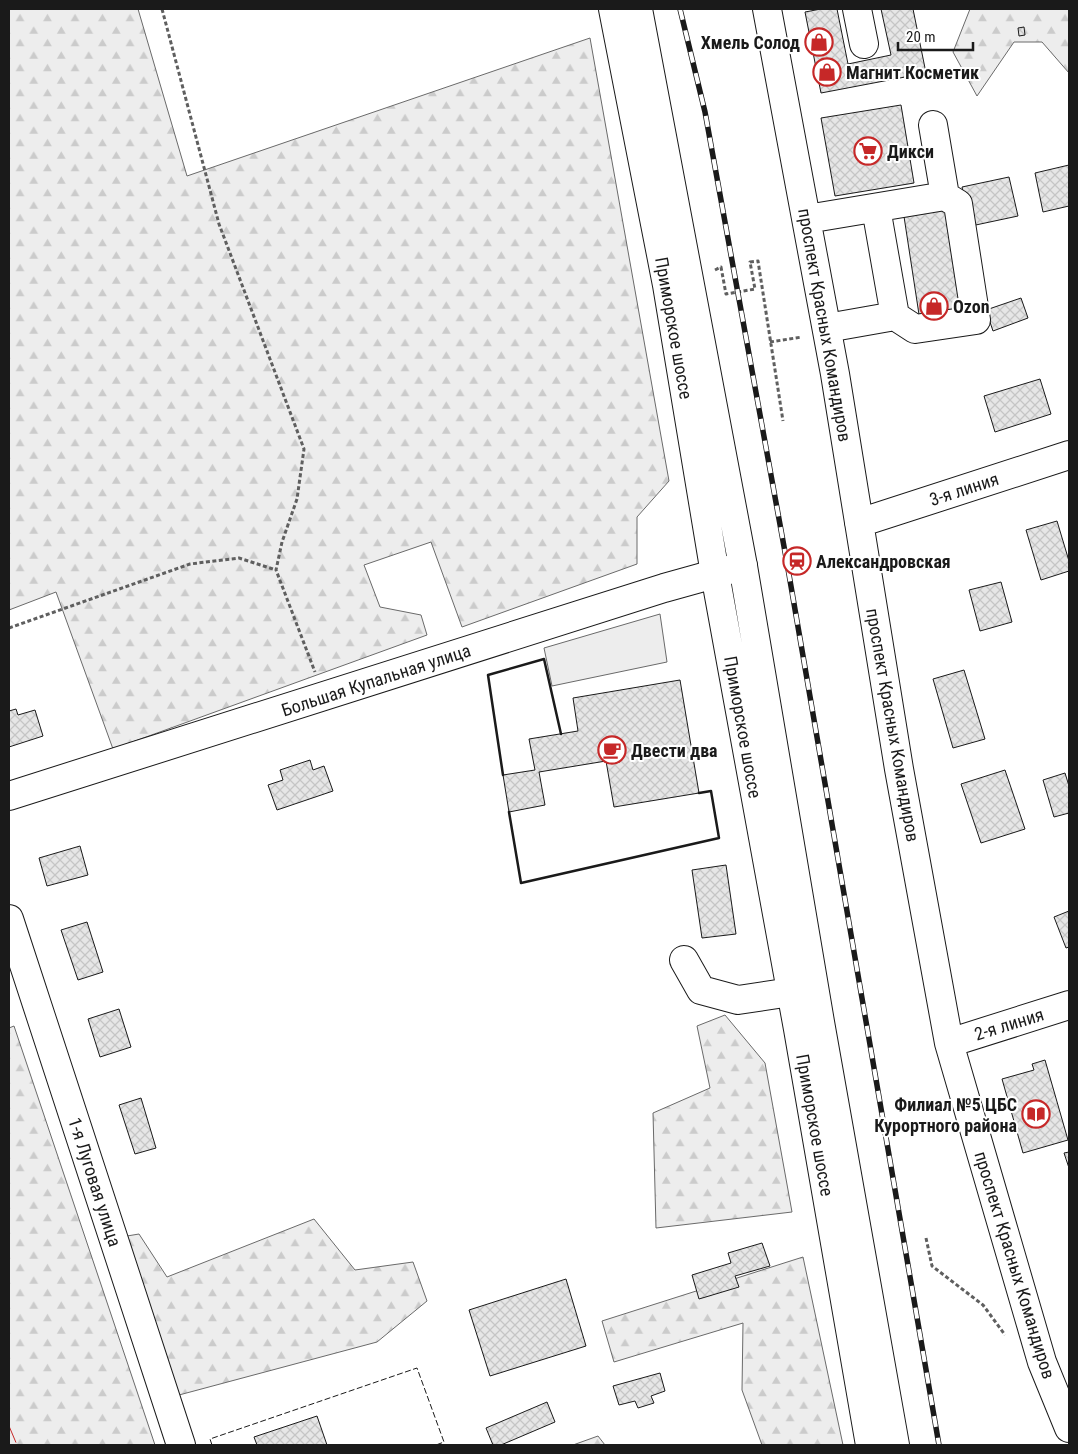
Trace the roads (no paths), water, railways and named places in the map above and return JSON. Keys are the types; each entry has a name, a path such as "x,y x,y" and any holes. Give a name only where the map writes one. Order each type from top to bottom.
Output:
{"main road":[{"name":"Приморское шоссе","path":"612,9 667,285 715,574 791,992 870,1445"},
{"name":"Приморское шоссе","path":"638,9 690,272 743,566 895,1445"},
{"name":"проспект Красных Командиров","path":"767,9 807,220 817,332 859,523 899,769 949,1043 1042,1362 1069,1428"},
{"path":"857,9 864,44"},
{"path":"932,125 945,196"},
{"path":"807,220 945,196 958,204 976,320 915,329 895,316 817,332"},
{"path":"876,208 895,316"},
{"name":"3-я линия","path":"859,523 1069,455"},
{"name":"Большая Купальная улица","path":"9,796 743,566"},
{"name":"1-я Луговая улица","path":"9,919 181,1445"},
{"path":"684,960 701,990 738,1000 791,992"},
{"name":"2-я линия","path":"949,1043 1069,1005"}],"railway":[{"path":"680,9 705,112 787,563 939,1445"}],"place":[{"name":"Хмель Солод","path":"819,42"},
{"name":"Магнит Косметик","path":"827,72"},
{"name":"Дикси","path":"868,151"},
{"name":"Ozon","path":"934,306"},
{"name":"Александровская","path":"797,561"},
{"name":"Двести два","path":"612,750"},
{"name":"Филиал №5 ЦБС Курортного района","path":"1036,1114"}]}
